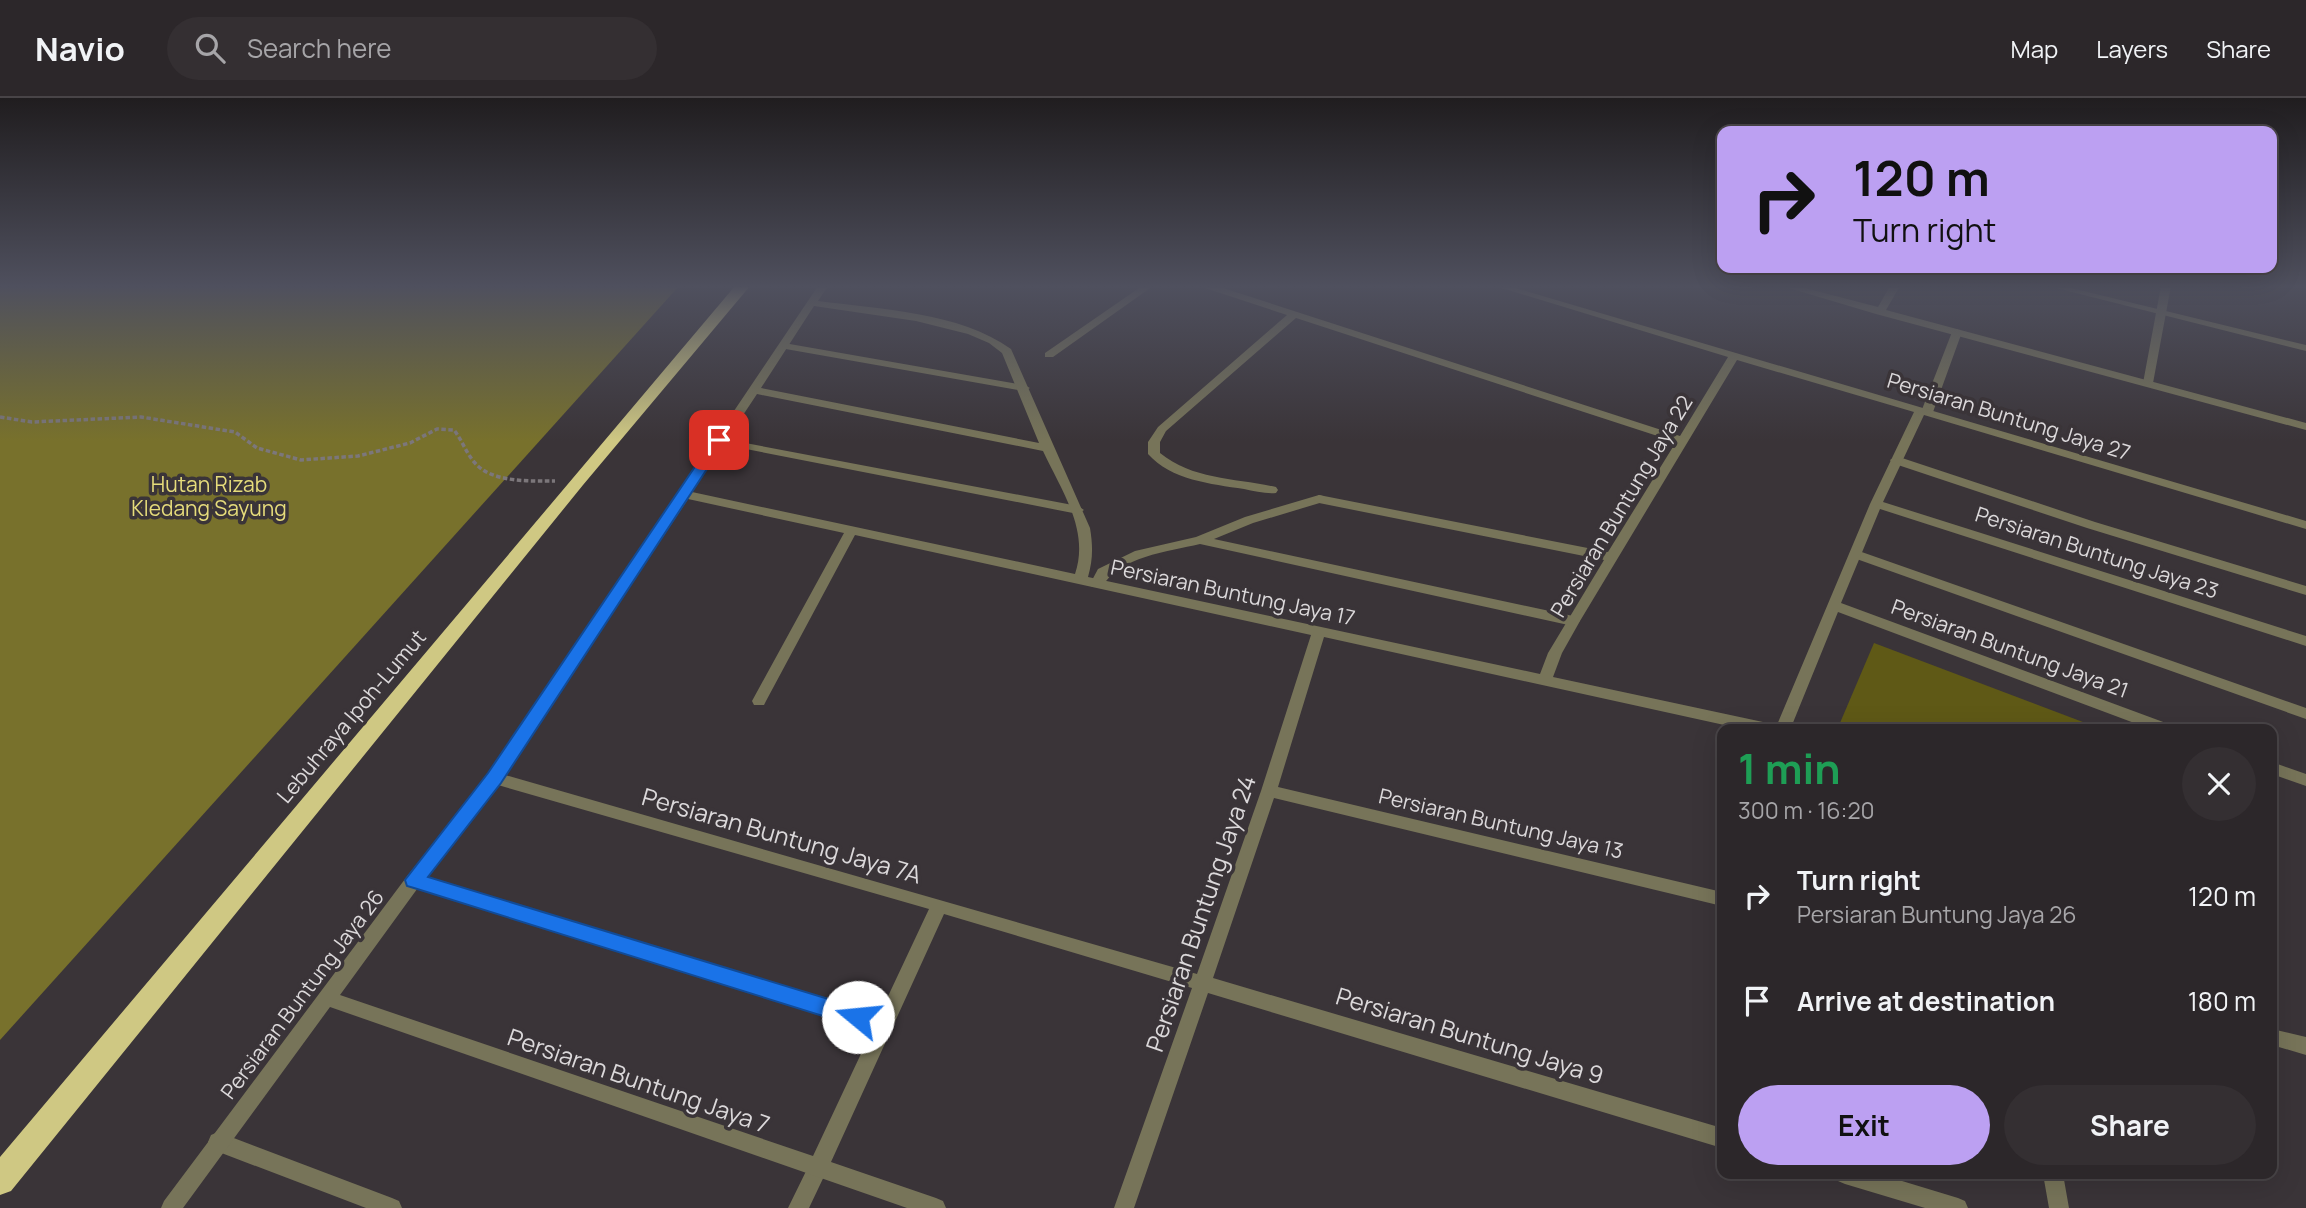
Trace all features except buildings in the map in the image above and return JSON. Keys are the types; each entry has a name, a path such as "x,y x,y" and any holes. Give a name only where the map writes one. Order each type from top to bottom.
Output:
{"highway":[{"name":"Lebuhraya Ipoh-Lumut","path":"0,1180 577,481 699,338"}],"street":[{"name":"Persiaran Buntung Jaya 26","path":"171,1208 414,880 495,778 789,338"},
{"path":"990,338 1007,351 1047,448 1079,510 1086,553 1085,570 1080,581"},
{"path":"1049,355 1074,338"},
{"path":"1267,338 1162,429 1154,442 1154,454 1165,465 1183,472 1272,490"},
{"path":"1367,338 1684,441"},
{"name":"Persiaran Buntung Jaya 27","path":"1678,338 2306,524"},
{"path":"1785,724 1876,504 1896,460 1924,411 1955,338"},
{"path":"1979,338 2306,427"},
{"path":"2148,383 2156,338"},
{"path":"2264,338 2306,348"},
{"path":"784,346 1024,388"},
{"name":"Persiaran Buntung Jaya 22","path":"1545,680 1555,653 1573,621 1735,355"},
{"path":"753,390 1047,448"},
{"path":"719,440 1079,510"},
{"path":"1896,460 2306,591"},
{"name":"Persiaran Buntung Jaya 17","path":"683,494 1747,724"},
{"path":"1097,584 1103,572 1140,554 1200,540 1249,520 1319,499 1612,556"},
{"name":"Persiaran Buntung Jaya 23","path":"1876,504 2306,640"},
{"path":"759,701 852,530"},
{"path":"1200,540 1573,621"},
{"path":"1856,554 2306,714"},
{"name":"Persiaran Buntung Jaya 21","path":"1835,606 2153,724"},
{"name":"Persiaran Buntung Jaya 24","path":"1124,1208 1269,791 1318,633"},
{"path":"2277,770 2306,780"},
{"name":"Persiaran Buntung Jaya 7A","path":"495,778 939,905 797,1208"},
{"name":"Persiaran Buntung Jaya 13","path":"1269,791 1717,898"},
{"path":"414,880 884,1025"},
{"name":"Persiaran Buntung Jaya 9","path":"939,905 1717,1137"},
{"name":"Persiaran Buntung Jaya 7","path":"326,998 936,1208"},
{"path":"2277,1038 2306,1046"},
{"path":"218,1142 392,1208"},
{"path":"1862,1179 1958,1208"},
{"path":"2054,1179 2059,1208"}],"path":[{"path":"0,417 32,422 141,416 235,432 257,448 301,460 358,456 410,443 436,429 454,429 483,471 535,481 577,481"}],"shaded area":[{"path":"1874,643 2088,724 1840,724"}],"green space":[{"name":"Hutan Rizab Kledang Sayung","path":"0,338 632,338 0,1040"}],"route":[{"path":"719,440 495,778 414,880 858,1017"}]}
